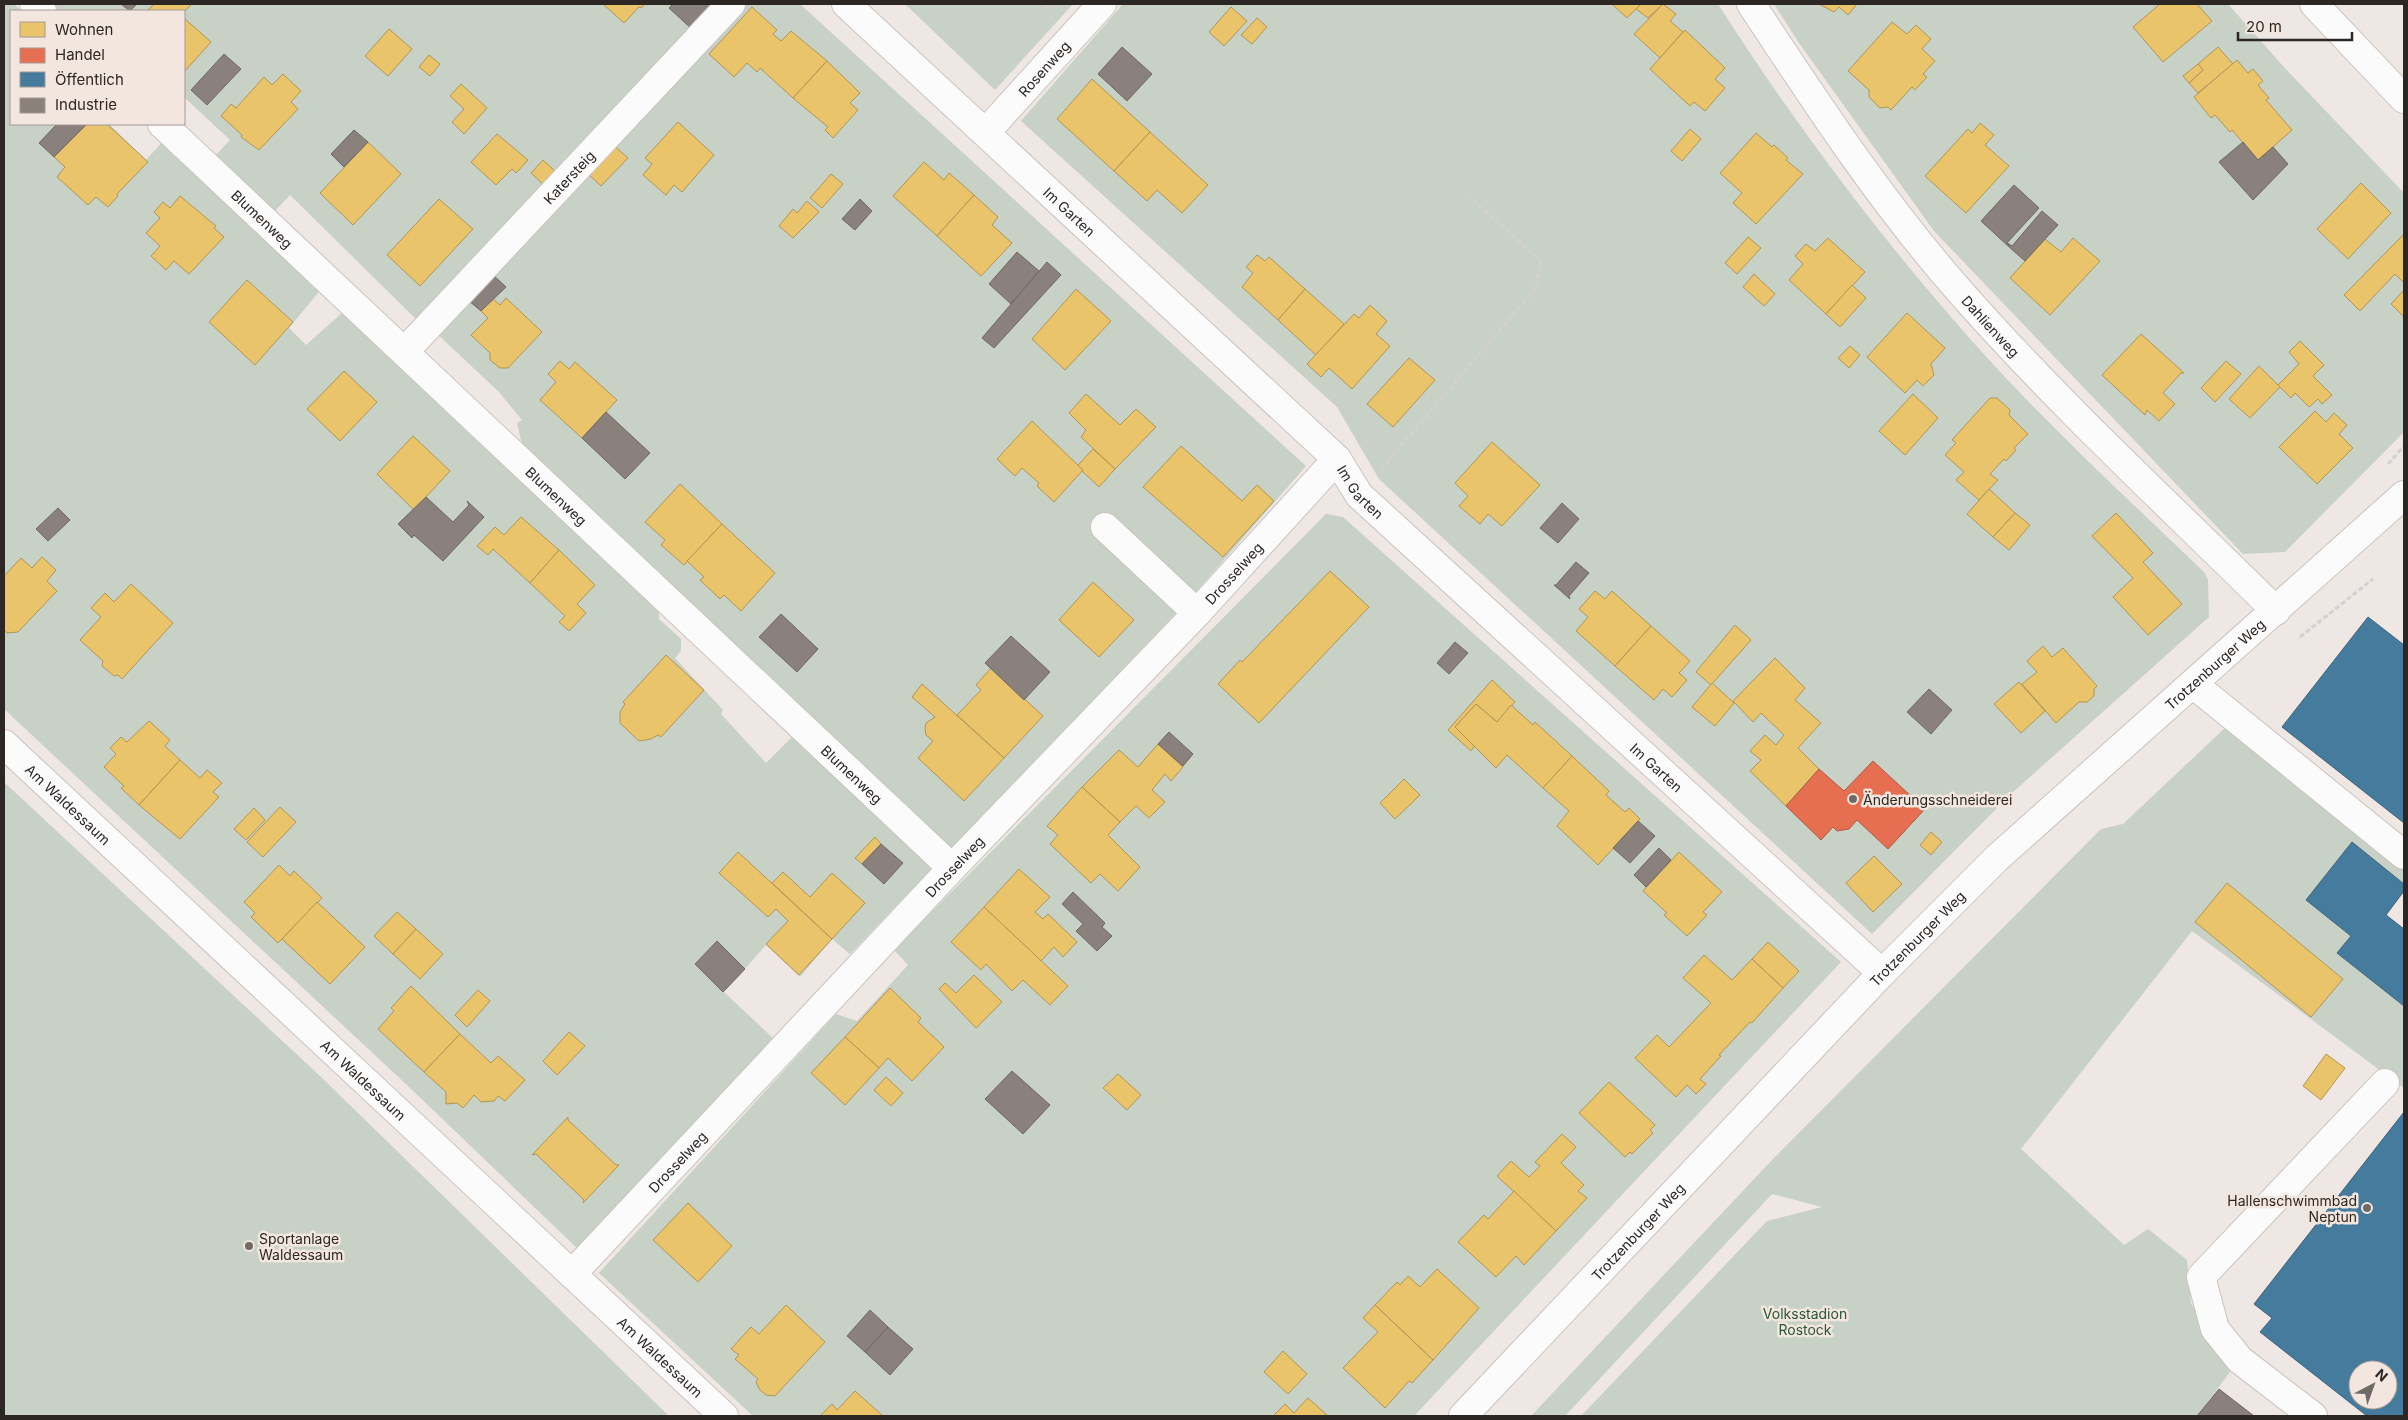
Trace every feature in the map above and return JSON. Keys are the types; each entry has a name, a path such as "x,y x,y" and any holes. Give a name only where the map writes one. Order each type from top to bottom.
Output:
{"street":[{"name":"Katersteig","path":"405,351 731,4"},
{"name":"Im Garten","path":"846,4 1338,459 1359,496 1882,973"},
{"name":"Rosenweg","path":"986,132 1102,4"},
{"name":"Dahlienweg","path":"1750,4 1857,163 1961,293 2025,364 2276,611"},
{"path":"2314,4 2404,99"},
{"name":"Blumenweg","path":"163,125 952,868"},
{"name":"Drosselweg","path":"572,1274 952,868 1197,613 1338,459"},
{"name":"Trotzenburger Weg","path":"1463,1416 1882,973 1997,858 2404,495"},
{"path":"1105,528 1197,613"},
{"path":"2193,684 2404,855"},
{"name":"Am Waldessaum","path":"4,744 724,1416"},
{"path":"2314,1416 2240,1360 2215,1329 2201,1276 2385,1082"}],"path":[{"path":"1359,496 1535,289 1541,261 1469,196"}],"green space":[{"path":"4,4 14,4 21,10 10,10 10,125 110,125 146,160 165,139 322,288 289,328 306,345 342,313 659,607 659,619 681,639 681,651 675,658 723,710 721,714 766,763 797,732 934,866 850,954 832,939 800,977 766,945 724,992 775,1040 578,1249 408,1086 4,709"},
{"path":"44,4 722,4 423,326 290,195 274,212 213,158 230,140 185,98 185,10 52,10"},
{"path":"740,4 800,4 1306,466 1195,593 1054,741 952,852 523,449 517,423 522,420 499,392 434,331"},
{"path":"905,4 1073,4 995,90"},
{"path":"1123,4 1718,4 1807,135 1870,219 1937,301 2028,401 2205,573 2208,580 2209,617 2012,793 1872,934 1379,479 1337,407 1021,121"},
{"path":"1774,4 2228,4 2283,66 2404,193 2404,432 2285,552 2243,554 1934,231 1799,43"},
{"path":"1326,514 1343,517 1841,962 1414,1416 753,1416 599,1273 836,1014 857,1021 908,965 894,950"},
{"name":"Volksstadion Rostock","path":"2226,727 2404,863 2404,884 2352,842 2306,900 2351,936 2338,954 2404,1006 2404,1088 2192,931 2021,1149 2124,1245 2148,1229 2187,1260 2191,1303 2230,1372 2197,1416 1581,1416 1767,1221 1822,1207 1772,1194 1565,1416 1531,1416 1772,1160 2101,829 2123,824"},
{"name":"Sportanlage Waldessaum","path":"4,782 320,1076 669,1416 4,1416"}],"building: Wohnen":[{"path":"154,4 192,4 185,11 148,10"},
{"path":"603,4 645,4 641,8 639,7 624,23"},
{"path":"1612,4 1641,4 1627,18"},
{"path":"1641,4 1663,4 1648,18 1636,9"},
{"path":"1663,4 1676,14 1670,21 1683,32 1660,58 1634,34"},
{"path":"1819,4 1857,4 1848,15 1839,7 1834,12"},
{"path":"2160,4 2197,4 2212,21 2163,62 2133,27"},
{"path":"752,7 777,30 773,34 781,41 791,31 827,61 793,98 760,68 757,72 747,63 734,77 709,54"},
{"path":"1231,7 1247,21 1224,46 1209,32"},
{"path":"1257,18 1267,27 1252,44 1241,35"},
{"path":"185,19 211,42 185,71"},
{"path":"1892,22 1907,34 1916,25 1931,39 1922,49 1935,61 1923,74 1927,77 1915,90 1912,87 1891,110 1888,107 1880,108 1869,97 1869,90 1848,71"},
{"path":"389,29 412,49 388,76 365,56"},
{"path":"1685,30 1725,68 1715,79 1725,88 1705,111 1694,102 1690,106 1650,69"},
{"path":"2218,47 2233,64 2198,93 2189,83 2203,70 2198,64"},
{"path":"429,55 440,64 430,76 419,67"},
{"path":"2237,60 2248,73 2253,69 2263,81 2258,85 2269,98 2266,100 2292,130 2258,160 2232,130 2230,132 2215,115 2211,118 2194,97"},
{"path":"827,61 860,93 850,103 858,110 833,138 825,130 828,127 793,98"},
{"path":"2198,64 2203,70 2189,83 2183,76"},
{"path":"283,74 301,91 291,102 298,109 259,150 241,137 242,135 221,116 231,104 236,108 264,77 272,85"},
{"path":"1092,79 1150,132 1114,171 1057,119"},
{"path":"461,84 487,108 464,134 452,122 464,109 450,96"},
{"path":"678,122 714,155 682,192 674,185 666,195 643,175 652,164 645,158"},
{"path":"1980,123 1994,135 1985,145 2009,166 1966,213 1925,176 1968,129 1972,133"},
{"path":"86,125 108,125 148,162 117,194 118,196 108,207 96,197 88,205 57,177 65,167 54,157"},
{"path":"1690,129 1701,139 1682,161 1671,151"},
{"path":"1150,132 1208,185 1182,213 1157,190 1147,201 1114,171"},
{"path":"1756,133 1772,147 1774,145 1788,158 1786,160 1803,174 1756,224 1733,203 1742,193 1720,173"},
{"path":"497,134 528,160 516,173 512,169 496,185 471,162"},
{"path":"368,142 401,174 353,225 320,193"},
{"path":"613,145 628,158 601,186 586,172"},
{"path":"543,160 557,173 545,186 531,173"},
{"path":"924,162 944,180 949,173 974,195 937,236 893,196"},
{"path":"831,174 843,184 822,208 810,198"},
{"path":"2361,183 2391,213 2348,259 2317,229"},
{"path":"974,195 998,217 992,225 1012,243 981,276 937,236"},
{"path":"180,196 216,226 214,228 224,237 189,274 174,261 166,270 151,256 160,246 146,233 160,218 154,212 163,202 170,208"},
{"path":"439,199 473,229 420,286 387,255"},
{"path":"807,201 819,212 793,238 779,226 793,209 797,213"},
{"path":"2404,234 2404,283 2395,274 2360,311 2344,295"},
{"path":"1748,237 1761,248 1737,274 1725,263"},
{"path":"1828,238 1865,272 1826,314 1789,280 1803,264 1795,256 1806,244 1815,251"},
{"path":"2073,238 2100,261 2050,315 2010,278 2045,239 2061,252"},
{"path":"1257,255 1265,261 1269,257 1305,289 1278,320 1242,287 1253,273 1246,267"},
{"path":"1754,274 1775,294 1764,306 1743,287"},
{"path":"247,280 293,322 255,365 209,322"},
{"path":"1852,285 1866,298 1840,327 1826,314"},
{"path":"1076,289 1111,321 1065,370 1032,339"},
{"path":"1305,289 1344,324 1316,355 1278,320"},
{"path":"2404,290 2404,317 2391,304"},
{"path":"506,298 542,332 508,368 500,368 490,360 490,353 471,335 488,318 481,311 493,299 500,305"},
{"path":"1370,305 1387,321 1376,334 1390,346 1352,389 1329,368 1321,377 1307,364 1354,314 1359,318"},
{"path":"1907,313 1945,348 1931,364 1934,375 1923,386 1917,380 1905,393 1867,357"},
{"path":"2141,334 2184,373 2181,373 2163,393 2175,404 2159,421 2147,410 2145,415 2102,375"},
{"path":"2300,341 2324,365 2313,376 2332,395 2322,404 2318,399 2309,407 2295,393 2291,398 2278,385 2299,364 2289,352"},
{"path":"1850,346 1860,355 1849,368 1838,358"},
{"path":"1409,358 1435,380 1393,427 1367,404"},
{"path":"560,361 569,369 575,362 617,400 582,438 540,400 556,382 548,374"},
{"path":"2226,361 2241,374 2215,402 2201,388"},
{"path":"2259,366 2280,387 2250,418 2229,399"},
{"path":"344,371 377,402 340,441 307,409"},
{"path":"1086,394 1120,425 1136,409 1156,427 1115,469 1081,437 1086,430 1069,413"},
{"path":"1913,394 1938,418 1905,455 1879,431"},
{"path":"1990,398 1997,398 2010,410 2009,415 2028,434 2014,448 2016,450 2006,461 2004,459 1990,474 1998,480 1979,500 1956,480 1964,472 1945,455 1956,443 1952,440"},
{"path":"2315,411 2326,422 2334,413 2347,425 2339,434 2353,448 2317,484 2279,447"},
{"path":"1032,421 1083,470 1054,502 1037,486 1039,483 1022,468 1015,476 997,459"},
{"path":"413,436 450,471 414,510 377,474"},
{"path":"1492,442 1540,485 1502,526 1488,514 1480,524 1459,506 1468,496 1455,483"},
{"path":"1181,446 1242,501 1257,485 1274,501 1223,557 1143,487"},
{"path":"1093,449 1115,469 1099,487 1078,465"},
{"path":"680,484 722,524 684,565 661,545 665,540 645,522"},
{"path":"1989,489 2015,513 1993,537 1967,514"},
{"path":"2015,513 2030,525 2009,550 1993,537"},
{"path":"2116,513 2153,553 2143,562 2182,604 2148,635 2113,597 2133,578 2092,536"},
{"path":"521,517 559,550 530,583 493,549 488,555 477,546 495,527 504,535"},
{"path":"722,524 775,573 741,611 724,595 720,599 700,580 704,577 687,561"},
{"path":"559,550 595,585 577,604 586,613 569,631 559,622 565,616 530,583"},
{"path":"42,557 56,570 47,581 57,591 18,632 7,633 4,630 4,576 21,558 32,568"},
{"path":"1330,571 1369,607 1259,723 1218,684 1240,660 1242,662"},
{"path":"1093,582 1134,620 1099,657 1059,620"},
{"path":"131,584 173,623 122,679 118,675 114,676 102,666 103,661 80,640 101,617 91,608 105,593 114,602"},
{"path":"1595,591 1605,599 1612,591 1651,626 1615,666 1576,631 1588,617 1579,609"},
{"path":"1735,625 1751,640 1711,685 1696,672"},
{"path":"1651,626 1690,661 1679,673 1687,680 1672,697 1663,689 1654,700 1615,666"},
{"path":"2043,646 2052,657 2063,648 2097,686 2094,689 2094,696 2087,702 2079,702 2056,723 2022,684 2037,672 2027,661"},
{"path":"666,655 704,690 661,737 658,735 651,739 639,741 620,723 620,712 625,704 623,702"},
{"path":"1775,658 1805,688 1795,700 1821,723 1798,748 1819,769 1786,806 1750,771 1761,760 1750,751 1765,735 1776,745 1784,735 1761,713 1753,722 1733,701"},
{"path":"991,668 1043,716 1004,758 957,715 981,690 976,685"},
{"path":"1492,680 1515,702 1497,722 1476,704 1455,727 1475,745 1471,751 1448,730"},
{"path":"2019,682 2045,711 2021,733 1994,704"},
{"path":"1712,683 1734,703 1715,726 1692,707"},
{"path":"922,684 1004,758 964,801 918,758 933,741 926,735 925,728 926,723 935,717 912,697"},
{"path":"1476,704 1497,722 1511,705 1533,725 1535,722 1572,756 1543,788 1507,755 1496,768 1455,727"},
{"path":"149,721 170,740 165,746 180,760 139,805 121,788 124,786 104,767 116,754 110,748 121,737 127,742"},
{"path":"1158,744 1183,767 1171,781 1165,774 1152,790 1165,802 1149,818 1136,806 1120,822 1082,787 1119,750 1138,767"},
{"path":"1572,756 1609,791 1606,795 1625,812 1629,808 1640,819 1598,865 1557,826 1569,811 1543,788"},
{"path":"180,760 200,778 207,770 222,783 213,792 219,797 180,839 139,805"},
{"path":"1404,779 1420,795 1395,819 1380,803"},
{"path":"1082,787 1120,822 1108,835 1140,867 1118,891 1100,874 1091,883 1050,844 1058,835 1047,826"},
{"path":"280,807 296,822 263,857 247,842"},
{"path":"254,808 265,820 246,840 234,829"},
{"path":"1931,832 1942,842 1931,855 1920,845"},
{"path":"875,837 881,844 862,864 855,858"},
{"path":"738,852 832,939 799,975 766,944 788,921 776,909 768,917 719,873"},
{"path":"1679,852 1722,892 1703,912 1707,915 1687,936 1664,915 1667,913 1643,891"},
{"path":"1874,856 1902,884 1873,912 1846,883"},
{"path":"279,865 290,876 294,871 322,898 278,943 251,917 255,913 244,902"},
{"path":"1019,869 1050,897 1035,912 1043,919 1048,914 1077,942 1063,957 1054,947 1041,961 984,907"},
{"path":"783,872 810,897 832,873 865,903 832,939 772,883"},
{"path":"2227,883 2343,979 2311,1017 2195,922"},
{"path":"317,902 365,947 330,984 282,939"},
{"path":"984,907 1068,986 1050,1005 1023,980 1012,991 986,964 981,970 951,942"},
{"path":"397,912 416,929 393,954 374,936"},
{"path":"416,929 443,954 420,979 393,954"},
{"path":"1768,942 1799,971 1783,988 1752,959"},
{"path":"1704,955 1732,980 1752,959 1783,988 1752,1023 1750,1022 1719,1055 1721,1056 1700,1079 1706,1084 1696,1094 1687,1085 1676,1097 1635,1058 1657,1035 1669,1047 1711,1003 1683,978"},
{"path":"974,975 1002,1002 976,1028 939,989 945,983 956,993"},
{"path":"411,986 460,1034 424,1072 378,1029 394,1011 391,1008"},
{"path":"890,988 921,1018 918,1022 944,1047 912,1081 888,1058 879,1068 845,1037"},
{"path":"478,990 490,1001 467,1027 455,1015"},
{"path":"569,1032 585,1046 557,1075 543,1061"},
{"path":"460,1034 491,1063 498,1056 525,1080 505,1101 498,1096 494,1101 481,1102 474,1095 463,1108 457,1103 446,1104 446,1092 424,1072"},
{"path":"845,1037 879,1068 845,1105 811,1073"},
{"path":"2326,1054 2345,1068 2321,1100 2303,1086"},
{"path":"1118,1074 1141,1095 1127,1110 1103,1088"},
{"path":"886,1077 903,1093 891,1106 874,1090"},
{"path":"1609,1082 1655,1125 1650,1130 1653,1133 1632,1154 1630,1152 1625,1157 1579,1113"},
{"path":"568,1117 568,1120 616,1165 619,1165 583,1203 584,1200 536,1154 532,1155"},
{"path":"1562,1134 1576,1147 1561,1163 1584,1185 1578,1191 1587,1198 1556,1231 1497,1176 1511,1161 1529,1177 1540,1166 1535,1162"},
{"path":"1514,1191 1556,1231 1524,1265 1516,1256 1496,1277 1458,1242 1484,1215 1488,1219"},
{"path":"688,1203 732,1246 698,1282 653,1240"},
{"path":"1437,1269 1479,1308 1433,1360 1375,1305 1397,1282 1400,1285 1408,1276 1420,1287"},
{"path":"786,1305 825,1342 775,1396 766,1395 760,1390 756,1382 758,1379 735,1359 739,1355 731,1349 751,1327 759,1334"},
{"path":"1375,1305 1433,1360 1412,1383 1409,1381 1385,1408 1343,1368 1378,1332 1363,1318"},
{"path":"1283,1351 1307,1374 1288,1394 1264,1372"},
{"path":"855,1391 883,1416 820,1416 832,1404 837,1410"},
{"path":"1308,1398 1328,1416 1273,1416 1285,1404 1294,1413"}],"building: Handel":[{"name":"Änderungsschneiderei","path":"1873,761 1925,809 1888,849 1857,820 1849,829 1837,831 1833,827 1821,840 1786,806 1819,769 1844,791"}],"building: Öffentlich":[{"path":"2368,617 2404,645 2404,823 2282,727"},
{"path":"2352,842 2404,884 2404,891 2386,915 2404,929 2404,1006 2337,953 2351,936 2306,900"},
{"name":"Hallenschwimmbad Neptun","path":"2404,1112 2404,1416 2367,1416 2359,1410 2398,1410 2398,1360 2348,1360 2348,1401 2260,1332 2272,1318 2254,1304"}],"building: Industrie":[{"path":"121,4 137,4 131,10"},
{"path":"673,4 714,4 694,31 669,8"},
{"path":"1122,47 1152,74 1127,101 1098,74"},
{"path":"224,54 241,69 207,105 191,90"},
{"path":"56,125 86,125 54,157 39,143"},
{"path":"354,130 368,142 344,167 331,154"},
{"path":"2243,142 2258,160 2273,147 2288,164 2253,200 2219,162"},
{"path":"2014,185 2039,208 2007,243 2009,244 2008,246 1981,221"},
{"path":"860,199 872,211 855,230 842,219"},
{"path":"2042,211 2058,225 2025,261 2008,246 2009,244 2012,246"},
{"path":"1017,252 1039,271 1011,304 989,284"},
{"path":"1047,262 1061,275 994,348 982,338"},
{"path":"492,274 506,287 481,311 468,300"},
{"path":"606,412 650,453 625,479 582,438"},
{"path":"426,497 453,522 469,505 467,501 484,517 443,561 414,535 412,538 398,524"},
{"path":"1562,503 1579,519 1558,543 1540,528"},
{"path":"58,508 70,520 48,541 36,529"},
{"path":"1576,562 1589,573 1569,596 1570,599 1554,585"},
{"path":"781,614 818,649 797,672 759,637"},
{"path":"1011,636 1050,672 1024,700 985,663"},
{"path":"1455,642 1468,653 1449,674 1437,663"},
{"path":"1929,689 1952,710 1931,734 1907,712"},
{"path":"1169,732 1193,754 1183,766 1158,744"},
{"path":"1638,821 1655,836 1630,863 1613,848"},
{"path":"881,844 903,863 884,884 862,864"},
{"path":"1659,848 1671,860 1646,887 1634,875"},
{"path":"1073,892 1105,923 1102,927 1112,936 1097,951 1076,931 1083,924 1062,904"},
{"path":"717,941 745,969 723,992 695,964"},
{"path":"1012,1071 1050,1105 1023,1134 985,1099"},
{"path":"870,1310 888,1327 865,1352 847,1336"},
{"path":"888,1327 913,1349 890,1375 865,1352"},
{"path":"2219,1389 2254,1416 2197,1416"}],"place":[{"name":"Änderungsschneiderei","path":"1853,799"},
{"name":"Hallenschwimmbad Neptun","path":"2367,1208"},
{"name":"Sportanlage Waldessaum","path":"249,1246"}]}
